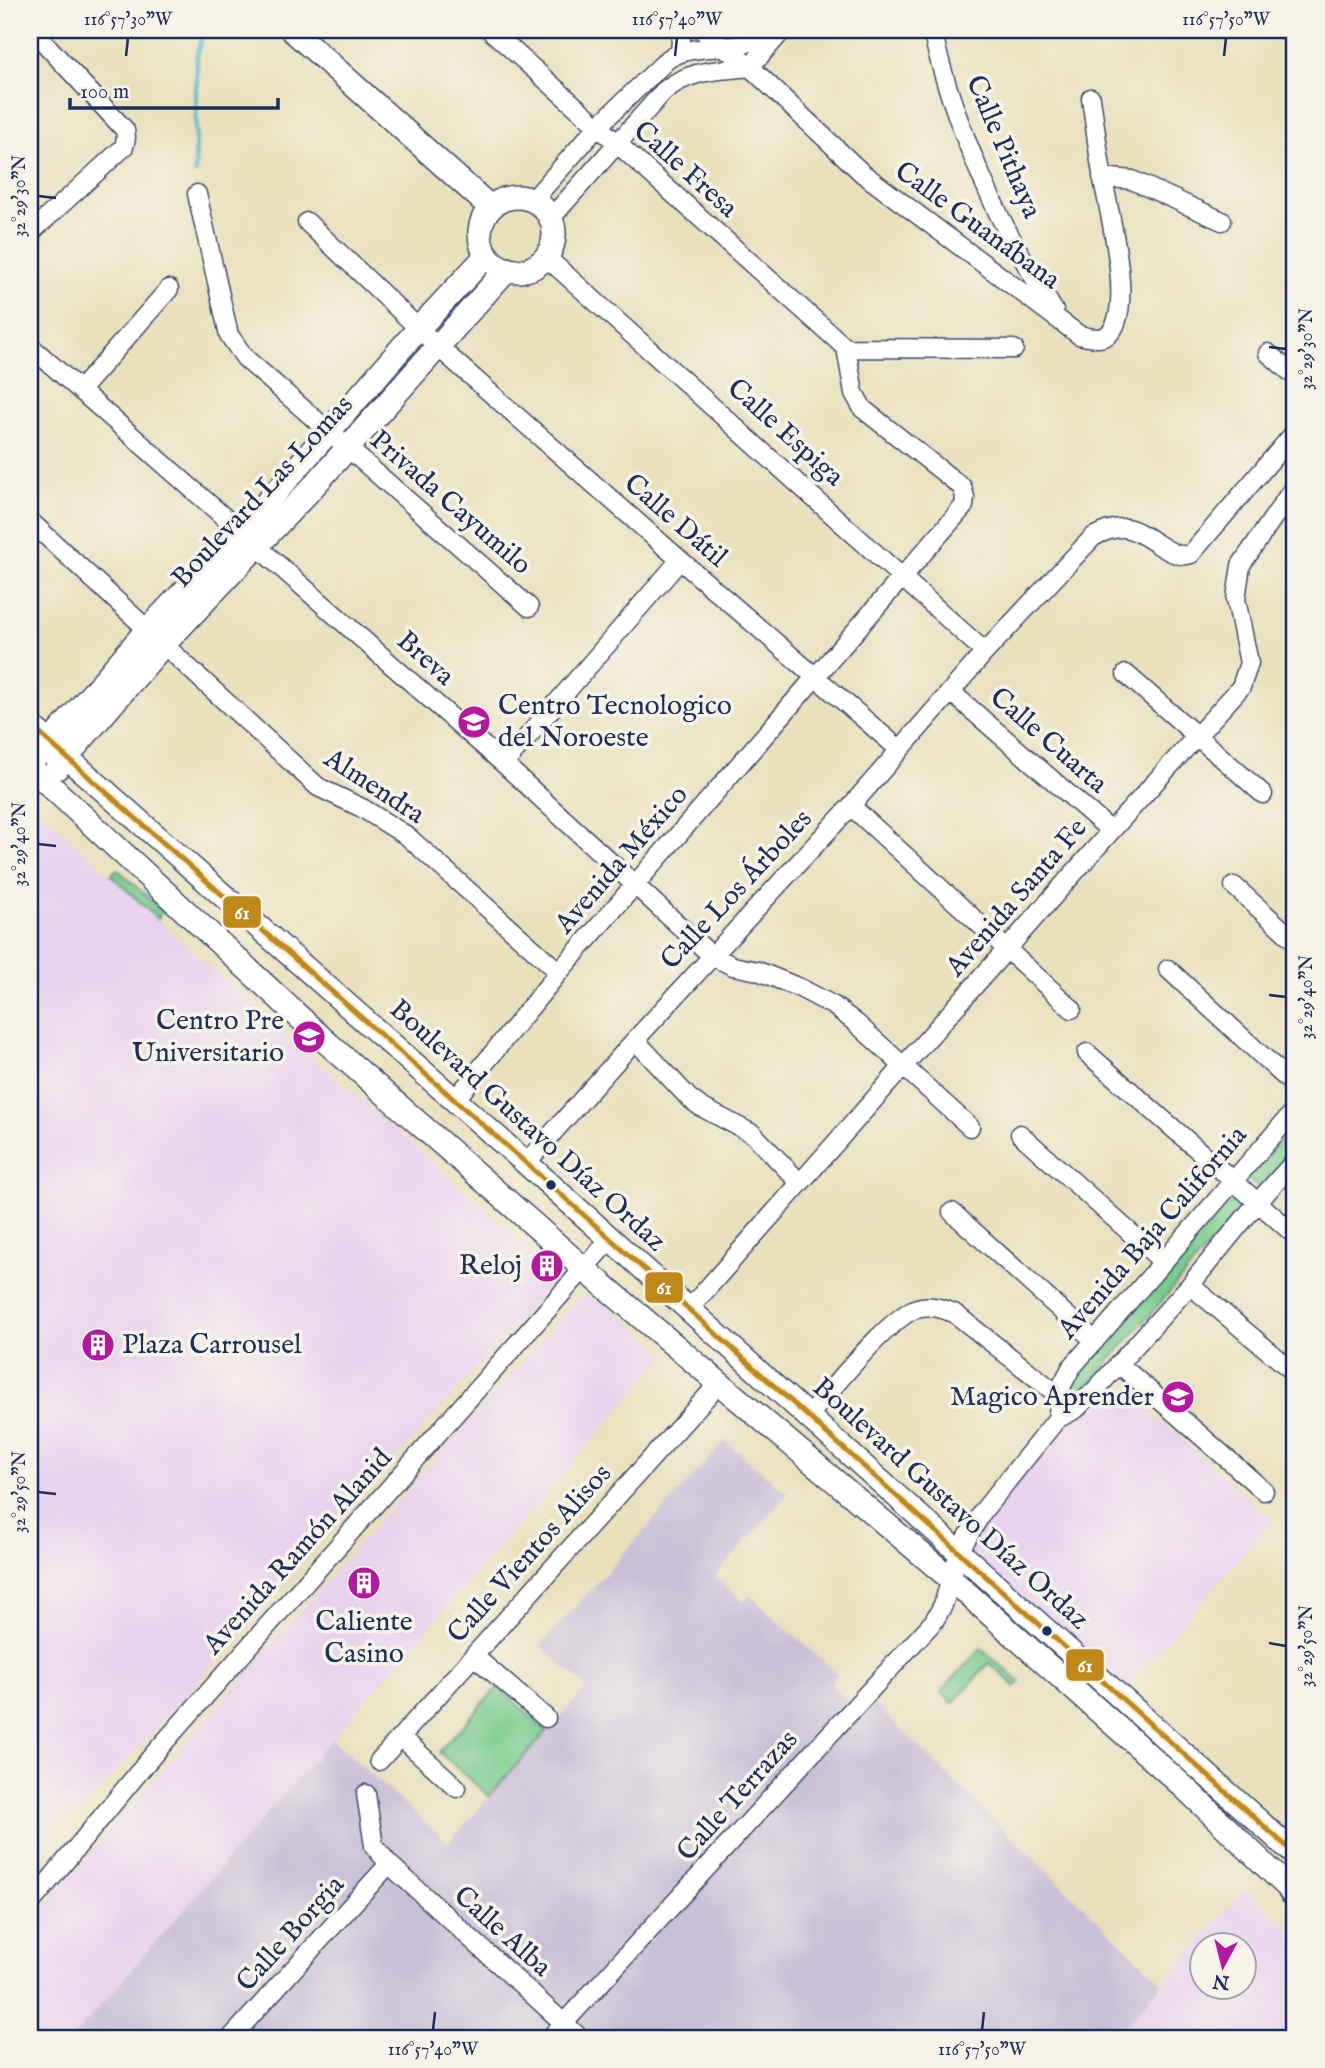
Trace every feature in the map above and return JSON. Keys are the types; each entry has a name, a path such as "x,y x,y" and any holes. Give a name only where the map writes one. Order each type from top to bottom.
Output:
{"main road":[{"path":"292,30 491,208"},
{"path":"518,196 533,200 544,207 551,218 555,232 553,245 546,257 535,266 521,271 506,269 487,255 480,230 484,218 491,208 503,199 518,196"},
{"name":"Boulevard Las Lomas","path":"33,775 155,637 249,538 328,432 487,255"},
{"name":"Boulevard Las Lomas","path":"249,538 311,489 506,269"},
{"name":"Boulevard Gustavo Díaz Ordaz","path":"30,726 526,1163 960,1550 1136,1713 1295,1854"},
{"name":"Boulevard Gustavo Díaz Ordaz","path":"33,775 324,1040 583,1268 952,1580 1185,1788 1294,1892"}],"street":[{"name":"Calle Fresa","path":"490,30 846,348"},
{"path":"680,51 682,30"},
{"name":"Calle Guanábana","path":"702,30 750,67 862,173 1079,335 1093,339 1105,337 1113,328 1120,295 1091,98"},
{"path":"533,200 598,126 668,59 680,51 700,47 725,47 758,40 770,30"},
{"path":"551,218 664,91 677,80 694,73 750,67 783,30"},
{"name":"Calle Pithaya","path":"932,30 939,62 954,106 1000,217 1057,317"},
{"path":"1286,30 1295,34"},
{"path":"30,34 37,35 125,130 126,138 124,147 30,233"},
{"path":"1102,177 1132,180 1222,221"},
{"name":"Privada Cayumilo","path":"197,194 229,335 245,358 529,607"},
{"name":"Calle Dátil","path":"307,222 436,345 900,750"},
{"name":"Calle Espiga","path":"546,257 985,652"},
{"path":"79,390 169,289"},
{"name":"Breva","path":"30,346 504,764 712,956"},
{"path":"846,348 1014,349"},
{"name":"Avenida México","path":"454,1101 559,972 964,506 962,487 863,409 854,393 846,348"},
{"path":"1268,353 1295,376"},
{"name":"Calle Los Árboles","path":"526,1163 635,1040 851,806 985,652 1093,537 1116,528 1127,528 1141,532 1176,555 1191,554 1295,432"},
{"name":"Avenida Santa Fe","path":"689,1309 1241,687 1249,663 1236,599 1241,565 1295,488"},
{"name":"Almendra","path":"30,522 318,787 362,808 407,836 559,972"},
{"path":"504,764 680,560"},
{"path":"1126,674 1263,794"},
{"name":"Calle Cuarta","path":"951,691 1111,831"},
{"path":"851,806 1072,1009"},
{"path":"1234,886 1295,941"},
{"path":"712,956 733,966 758,971 800,988 834,1006 970,1127"},
{"path":"1168,969 1295,1086"},
{"path":"635,1040 688,1098 753,1134 800,1183"},
{"path":"1087,1053 1295,1235"},
{"name":"Avenida Baja California","path":"1057,1419 1065,1377 1295,1110"},
{"path":"1020,1134 1163,1262"},
{"path":"952,1580 960,1550 984,1511 1057,1419 1076,1409 1119,1364 1295,1161"},
{"path":"952,1212 1094,1341"},
{"name":"Avenida Ramón Alanid","path":"30,1903 153,1755 610,1239"},
{"path":"1190,1285 1295,1373"},
{"path":"808,1416 887,1329 918,1308 927,1307 954,1313 1076,1409"},
{"path":"1119,1364 1264,1491"},
{"name":"Calle Vientos Alisos","path":"379,1761 719,1382"},
{"name":"Calle Terrazas","path":"550,2038 934,1621 952,1580"},
{"path":"474,1656 546,1718"},
{"path":"401,1737 457,1788"},
{"name":"Calle Alba","path":"366,1794 374,1846 389,1864 580,2038"},
{"name":"Calle Borgia","path":"231,2038 389,1864"}],"shaded area":[{"name":"Plaza Carrousel","path":"34,805 175,936 553,1269 544,1292 82,1811 70,1818 58,1816 49,1827 56,1836 30,1864 30,810"},
{"path":"581,1297 602,1298 666,1355 72,2038 30,2038 30,1923 356,1547"},
{"path":"1108,1371 1119,1384 1271,1519 1270,1524 1138,1672 1121,1698 955,1546"},
{"path":"725,1441 788,1493 715,1577 743,1601 749,1595 838,1674 829,1683 854,1707 866,1696 1163,1983 1115,2038 72,2038 332,1739 448,1843 587,1687 540,1646"},
{"path":"1245,1889 1295,1933 1295,2038 1115,2038 1188,1954 1188,2002 1258,2002 1258,1932 1207,1932"}],"green space":[{"path":"116,870 162,910 158,919 111,875"},
{"path":"1295,1124 1295,1148 1259,1189 1247,1178"},
{"path":"1232,1192 1246,1204 1086,1388 1075,1398 1067,1392 1074,1374"},
{"path":"981,1648 1020,1682 1016,1687 989,1663 953,1703 941,1692"},
{"path":"498,1687 547,1731 489,1796 439,1752"}],"waterway":[{"path":"195,173 197,53 204,30"}],"transit line":[{"name":"61","path":"30,725 526,1163 1295,1854"}],"place":[{"name":"Centro Tecnologico del Noroeste","path":"474,722"},
{"name":"Centro Pre Universitario","path":"309,1037"},
{"name":"Reloj","path":"547,1266"},
{"name":"Plaza Carrousel","path":"98,1345"},
{"name":"Magico Aprender","path":"1178,1397"},
{"name":"Caliente Casino","path":"364,1583"}]}
